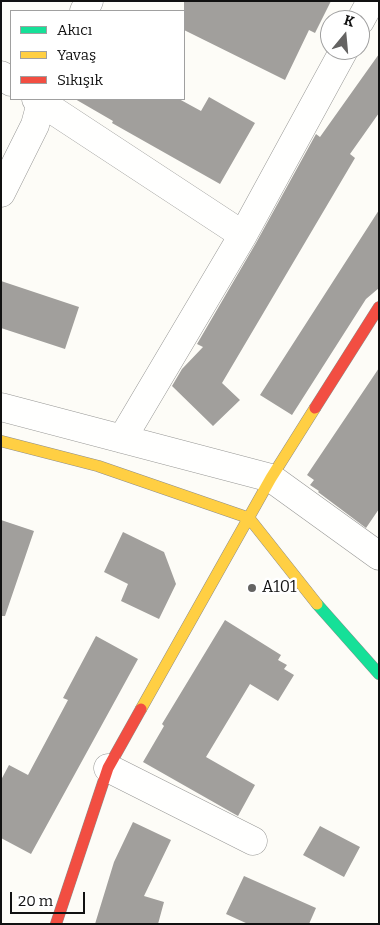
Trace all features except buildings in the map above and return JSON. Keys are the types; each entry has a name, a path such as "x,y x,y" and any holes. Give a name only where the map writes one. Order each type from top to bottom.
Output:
{"street":[{"path":"122,439 243,235 339,60"},
{"path":"1,193 35,126 40,100 243,235"},
{"path":"56,924 108,768 270,478 379,307"},
{"path":"1,407 270,478 379,556"},
{"path":"1,441 98,466 249,518 329,620 379,674"},
{"path":"108,768 253,841"}],"traffic: fast":[{"path":"317,604 379,674"}],"traffic: slow":[{"path":"141,709 271,478 315,408"},
{"path":"1,441 98,466 249,518 317,604"}],"traffic: jam":[{"path":"315,408 379,307"},
{"path":"56,924 108,768 141,709"}],"place":[{"name":"A101","path":"252,588"}]}
